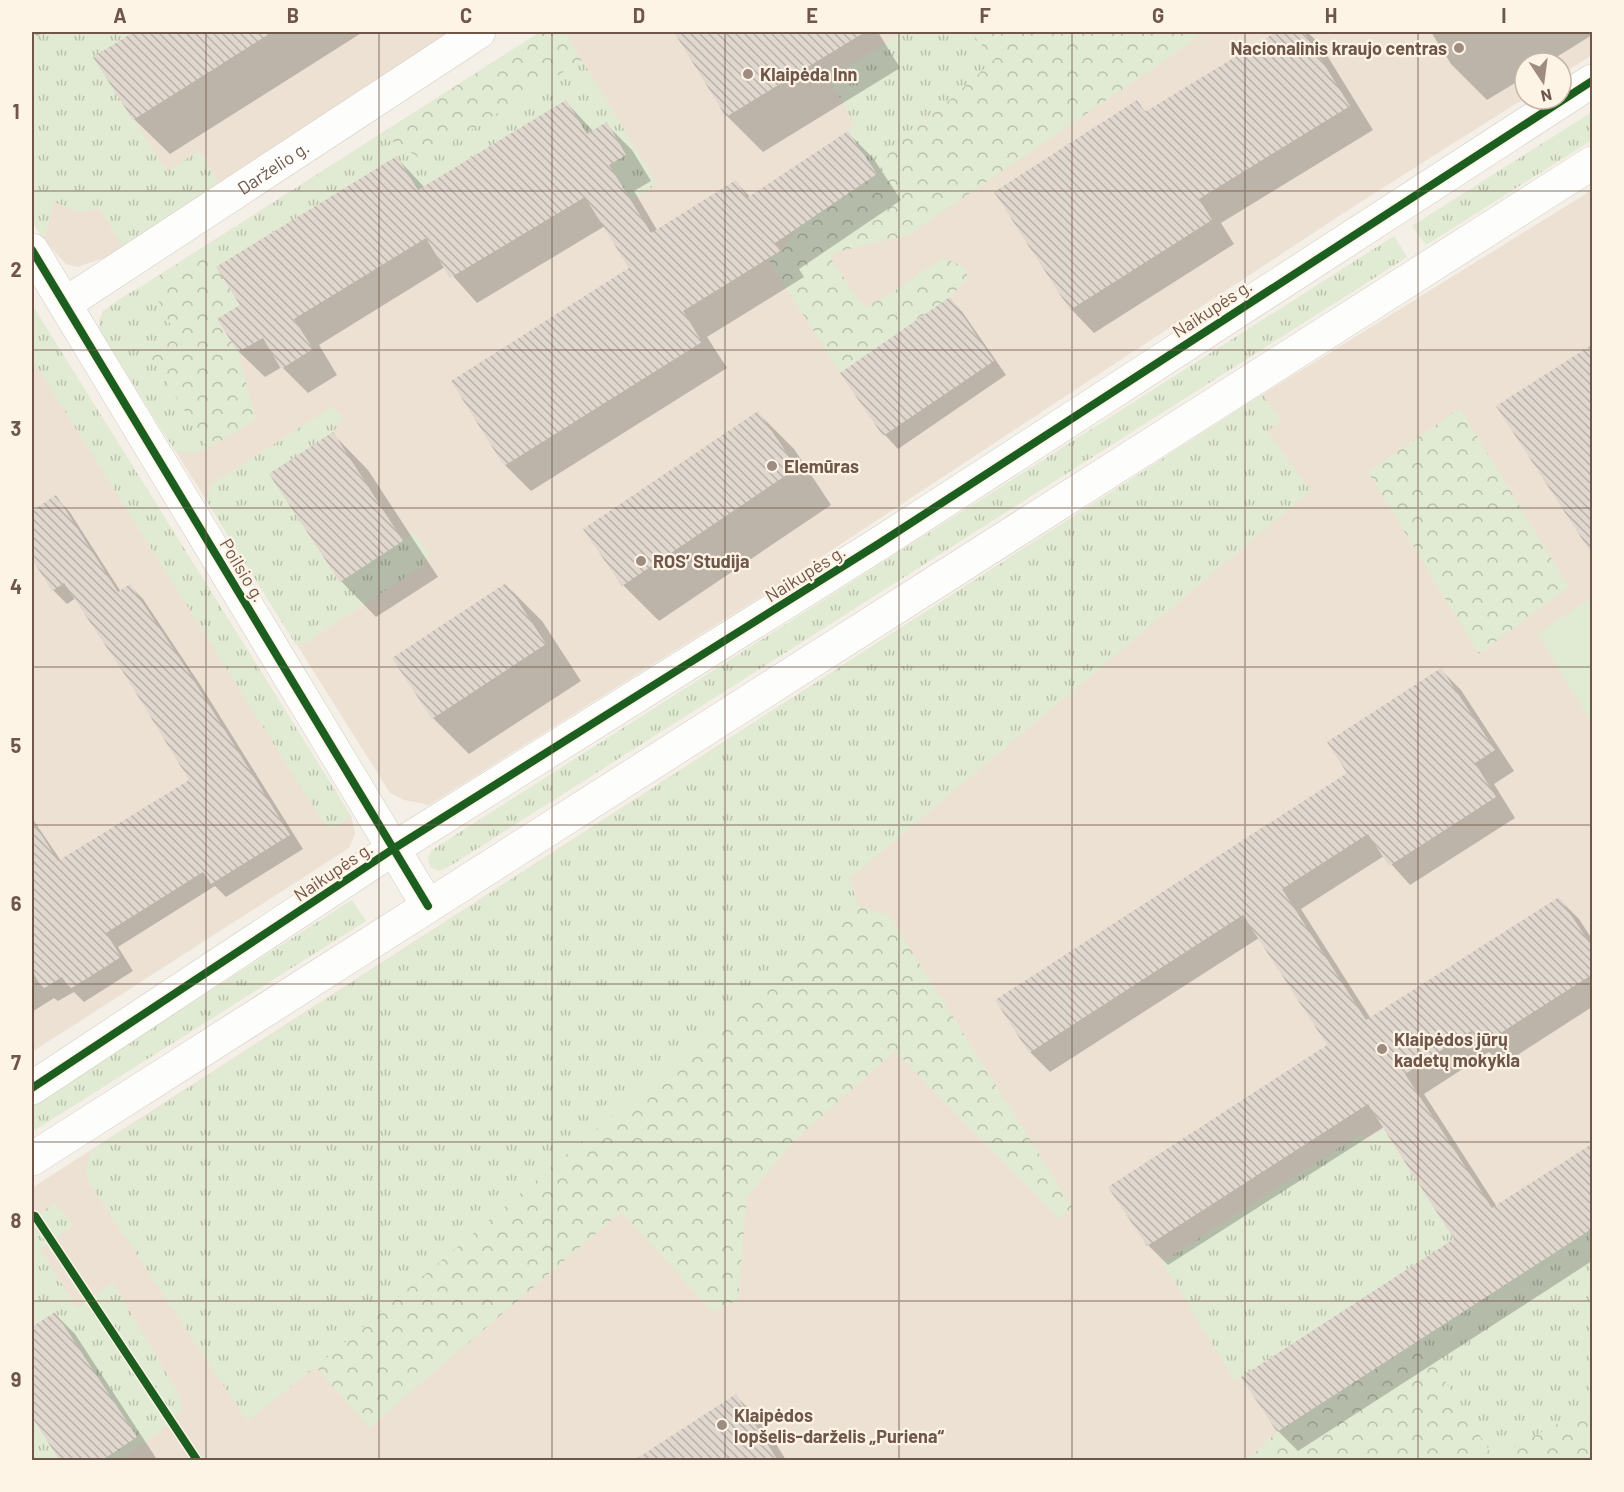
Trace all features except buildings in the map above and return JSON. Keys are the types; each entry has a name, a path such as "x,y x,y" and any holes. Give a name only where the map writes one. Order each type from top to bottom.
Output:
{"street":[{"name":"Darželio g.","path":"65,304 479,32"},
{"name":"Naikupės g.","path":"32,1088 393,849 880,543 1593,81"},
{"path":"32,1159 1593,164"},
{"name":"Poilsio g.","path":"32,250 428,906"}],"shaded area":[{"path":"32,32 455,32 106,257 78,267 66,264 44,240 32,221"},
{"path":"540,32 1592,32 1592,55 1573,67 1573,51 1513,51 1513,106 1362,201 768,592 429,805 404,800 390,793 100,331 99,321 103,311"},
{"path":"1592,190 1592,1460 32,1460 32,1188 1263,394"},
{"path":"32,305 351,816 355,833 349,848 32,1052"}],"green space":[{"path":"32,32 134,32 94,57 167,171 199,151 219,182 123,246 98,208 81,211 54,202 44,240 32,221"},
{"path":"540,32 564,32 582,60 423,160 381,134"},
{"path":"904,32 970,32 995,59 943,106 896,141 877,174 848,131 854,124 829,78"},
{"path":"970,32 1206,32 909,235 836,252 831,259 864,307 885,297 943,258 965,267 968,278 950,297 840,373 768,259 780,252 799,227 877,174 896,141 943,106 995,59"},
{"path":"582,60 654,179 654,186 631,200 609,165 626,155 607,123 587,134 566,100 418,190 397,156 216,267 204,247 381,134 423,160"},
{"path":"1592,112 1592,140 1426,245 1412,226"},
{"path":"1394,236 1407,257 450,866 439,871 430,867 428,858 432,850"},
{"path":"204,247 240,305 218,319 238,352 256,420 208,448 150,356 176,336 149,282"},
{"path":"149,282 177,336 151,356 208,448 192,454 175,451 100,331 103,314 109,308 124,296"},
{"path":"32,305 351,816 335,828 326,827 32,359"},
{"path":"1263,394 1282,421 1267,431 1311,491 849,879 859,906 316,1367 247,1421 88,1181 86,1168 91,1151"},
{"path":"333,406 343,419 333,432 270,474 339,582 414,533 429,554 423,566 307,642 296,645 206,500 212,484"},
{"path":"1460,408 1569,587 1479,654 1368,472"},
{"path":"1592,598 1592,723 1537,633"},
{"path":"352,900 366,921 32,1132 32,1104"},
{"path":"859,906 889,915 1073,1208 1059,1219 895,1051 794,1141 747,1197 738,1300 713,1312 621,1212 369,1428 316,1367"},
{"path":"1383,1129 1454,1239 1235,1381 1162,1262 1358,1135 1368,1139"},
{"path":"55,1203 74,1225 40,1249 77,1308 113,1283 180,1396 181,1408 175,1419 145,1443 117,1460 32,1460 32,1219"},
{"path":"1592,1228 1592,1405 1494,1458 1419,1341"},
{"path":"1419,1340 1494,1458 1592,1405 1592,1460 1247,1460 1277,1432"}],"cycle path":[{"path":"32,1088 393,849 880,543 1592,81"},
{"path":"32,250 428,906"},
{"path":"32,1215 35,1216 197,1460"}],"place":[{"name":"Nacionalinis kraujo centras","path":"1459,48"},
{"name":"Klaipėda Inn","path":"748,74"},
{"name":"Elemūras","path":"772,466"},
{"name":"ROS’ Studija","path":"641,561"},
{"name":"Klaipėdos jūrų kadetų mokykla","path":"1382,1049"},
{"name":"Klaipėdos lopšelis-darželis „Puriena“","path":"722,1425"}]}
